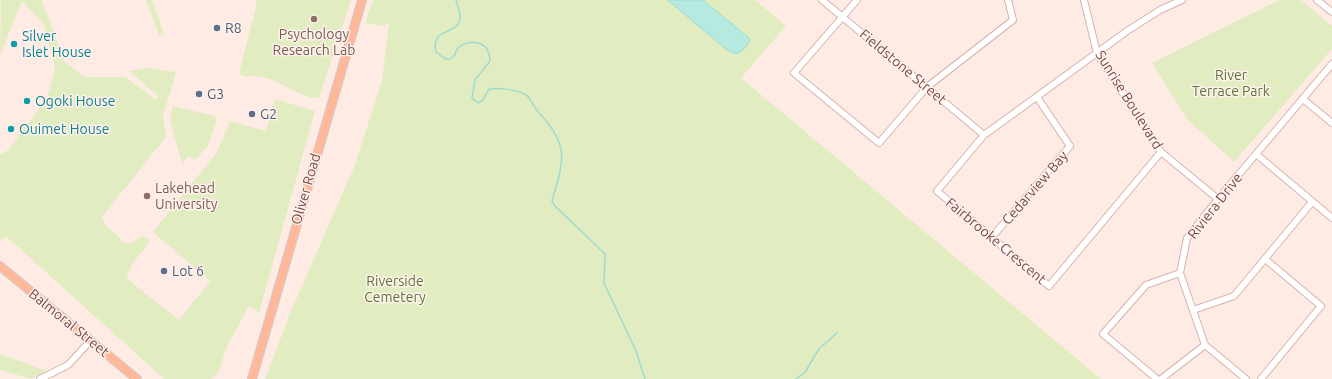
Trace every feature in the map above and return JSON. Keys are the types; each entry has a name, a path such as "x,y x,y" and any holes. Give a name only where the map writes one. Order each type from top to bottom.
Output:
{"main road":[{"name":"Oliver Road","path":"252,379 362,0"},
{"name":"Balmoral Street","path":"0,266 70,326 91,340 137,379"}],"street":[{"name":"Fieldstone Street","path":"822,0 984,135"},
{"path":"857,0 794,73 879,143 927,87 1013,20 1008,0"},
{"name":"Sunrise Boulevard","path":"1084,0 1098,53 1161,152 1218,199"},
{"name":"Fairbrooke Crescent","path":"1161,152 1049,286 936,191 984,135 1127,31 1160,10 1182,0"},
{"path":"1317,0 1332,12"},
{"name":"Riviera Drive","path":"1180,272 1189,235 1302,98 1332,64"},
{"name":"Cedarview Bay","path":"992,237 1070,146 1037,97"},
{"path":"1302,98 1332,123"},
{"path":"1256,154 1332,218"},
{"path":"1194,310 1234,296 1312,202"},
{"path":"1260,379 1321,306 1265,259"},
{"path":"1157,379 1103,334 1146,285 1180,272 1205,344 1246,379"},
{"path":"40,379 68,365 91,340"},
{"path":"1161,379 1205,344"}],"green space":[{"path":"1,0 42,0 65,62 85,77 125,77 155,99 159,97 129,71 147,68 176,72 163,116 166,137 102,217 106,226 127,244 144,236 150,241 132,264 126,278 179,320 210,281 153,232 217,152 230,121 266,131 275,99 315,111 259,313 249,306 226,348 219,372 211,379 164,379 7,237 0,240 0,155 8,150 47,98 55,69 44,24 22,1 0,55"},
{"path":"146,0 152,0 164,34 163,35 159,35"},
{"path":"256,0 351,0 319,98 308,97 268,79 258,76 244,76 239,73 256,7"},
{"name":"Riverside Cemetery","path":"373,0 755,0 786,26 741,78 1101,379 265,379 291,311 355,165 382,80 389,23 383,26 365,23"},
{"name":"River Terrace Park","path":"1279,0 1301,0 1332,26 1332,49 1234,162 1187,119 1152,63"},
{"path":"173,106 215,116 217,120 208,146 195,160 189,156 182,164 170,120"},
{"path":"0,354 47,371 31,379 0,370"}],"water":[{"path":"668,0 703,0 749,38 750,41 744,49 736,54 727,50"}],"waterway":[{"path":"456,0 460,19 454,28 440,35 437,39 435,44 436,52 445,59 450,59 455,55 460,46 470,42 481,44 488,51 490,61 475,80 472,98 478,103 482,101 489,89 510,90 525,94 529,97 534,107 548,123 557,138 562,156 559,176 552,201 555,206 605,254 604,283 636,351 645,379"},
{"path":"796,379 805,372 819,349 837,333"}],"place":[{"name":"Psychology Research Lab","path":"314,19"},
{"name":"R8","path":"217,28"},
{"name":"Silver Islet House","path":"14,44"},
{"name":"G3","path":"199,94"},
{"name":"Ogoki House","path":"27,101"},
{"name":"G2","path":"252,114"},
{"name":"Ouimet House","path":"11,129"},
{"name":"Lakehead University","path":"147,196"},
{"name":"Lot 6","path":"164,271"}]}
